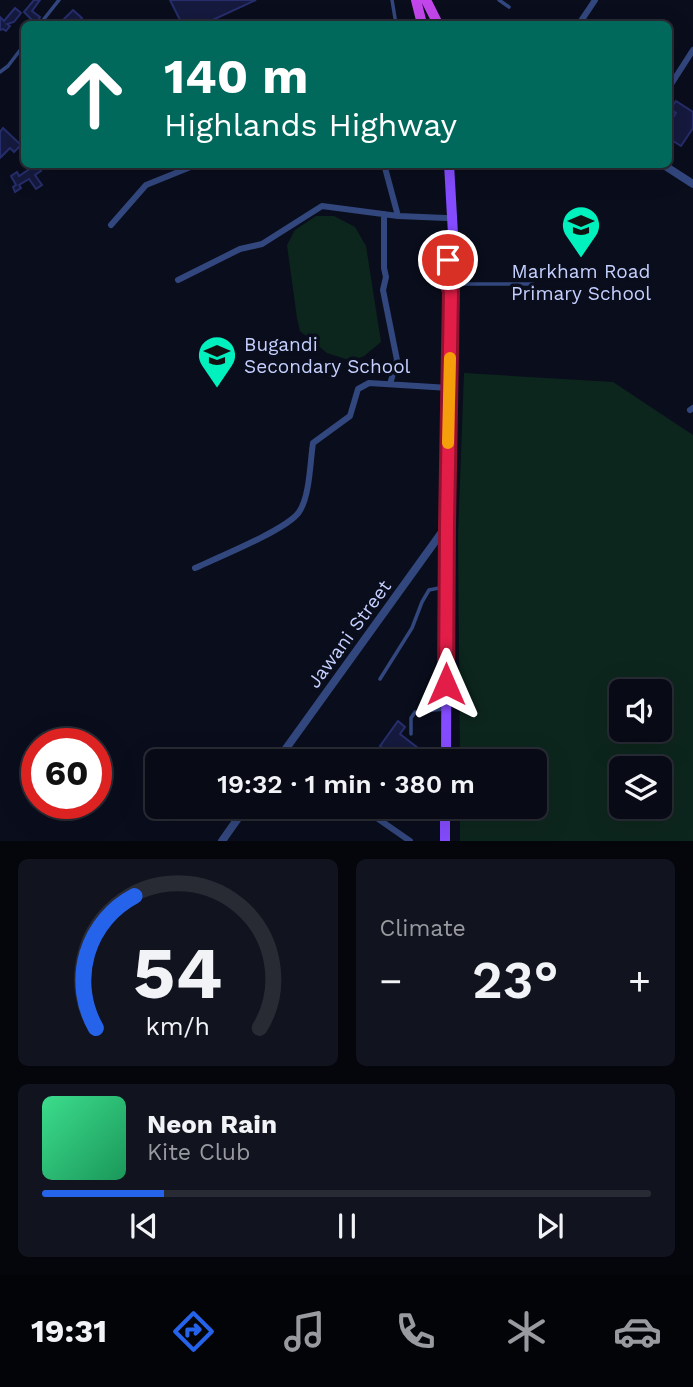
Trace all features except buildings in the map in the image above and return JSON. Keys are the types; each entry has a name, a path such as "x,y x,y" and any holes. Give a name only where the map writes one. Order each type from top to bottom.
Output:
{"highway":[{"path":"416,0 421,21"},
{"path":"426,0 436,21"}],"main road":[{"path":"442,168 448,271 452,288"},
{"path":"446,749 449,388 455,269 449,168"},
{"path":"445,819 445,841"}],"street":[{"path":"581,21 595,0"},
{"path":"672,83 693,50"},
{"path":"111,225 146,185 188,168"},
{"path":"385,168 398,216"},
{"path":"668,168 693,184"},
{"path":"177,280 240,249 262,244 322,206 398,216 446,218"},
{"path":"384,214 386,277 383,290 397,360 390,384"},
{"path":"195,568 285,525 299,512 306,493 313,443 350,416 358,389 369,383 449,388"},
{"name":"Jawani Street","path":"286,749 447,525"},
{"path":"222,841 238,819"},
{"path":"378,819 410,841"}],"lane":[{"path":"42,21 59,0"},
{"path":"392,0 396,21"},
{"path":"499,0 509,6"},
{"path":"0,72 21,49"},
{"path":"452,288 533,284"},
{"path":"380,679 412,628 429,590 446,586"},
{"path":"411,734 411,718 415,712 446,708"}],"green space":[{"path":"316,216 334,216 355,227 366,246 381,342 364,356 352,361 327,353 300,331 287,245 295,230"},
{"path":"464,373 613,382 693,435 693,841 460,841 460,819 547,819 547,749 460,749 458,537"}],"slow traffic":[{"path":"448,443 450,358"}],"place":[{"name":"Markham Road Primary School","path":"581,259"},
{"name":"Bugandi Secondary School","path":"217,389"}],"route":[{"path":"446,684 451,291 448,260"}]}
